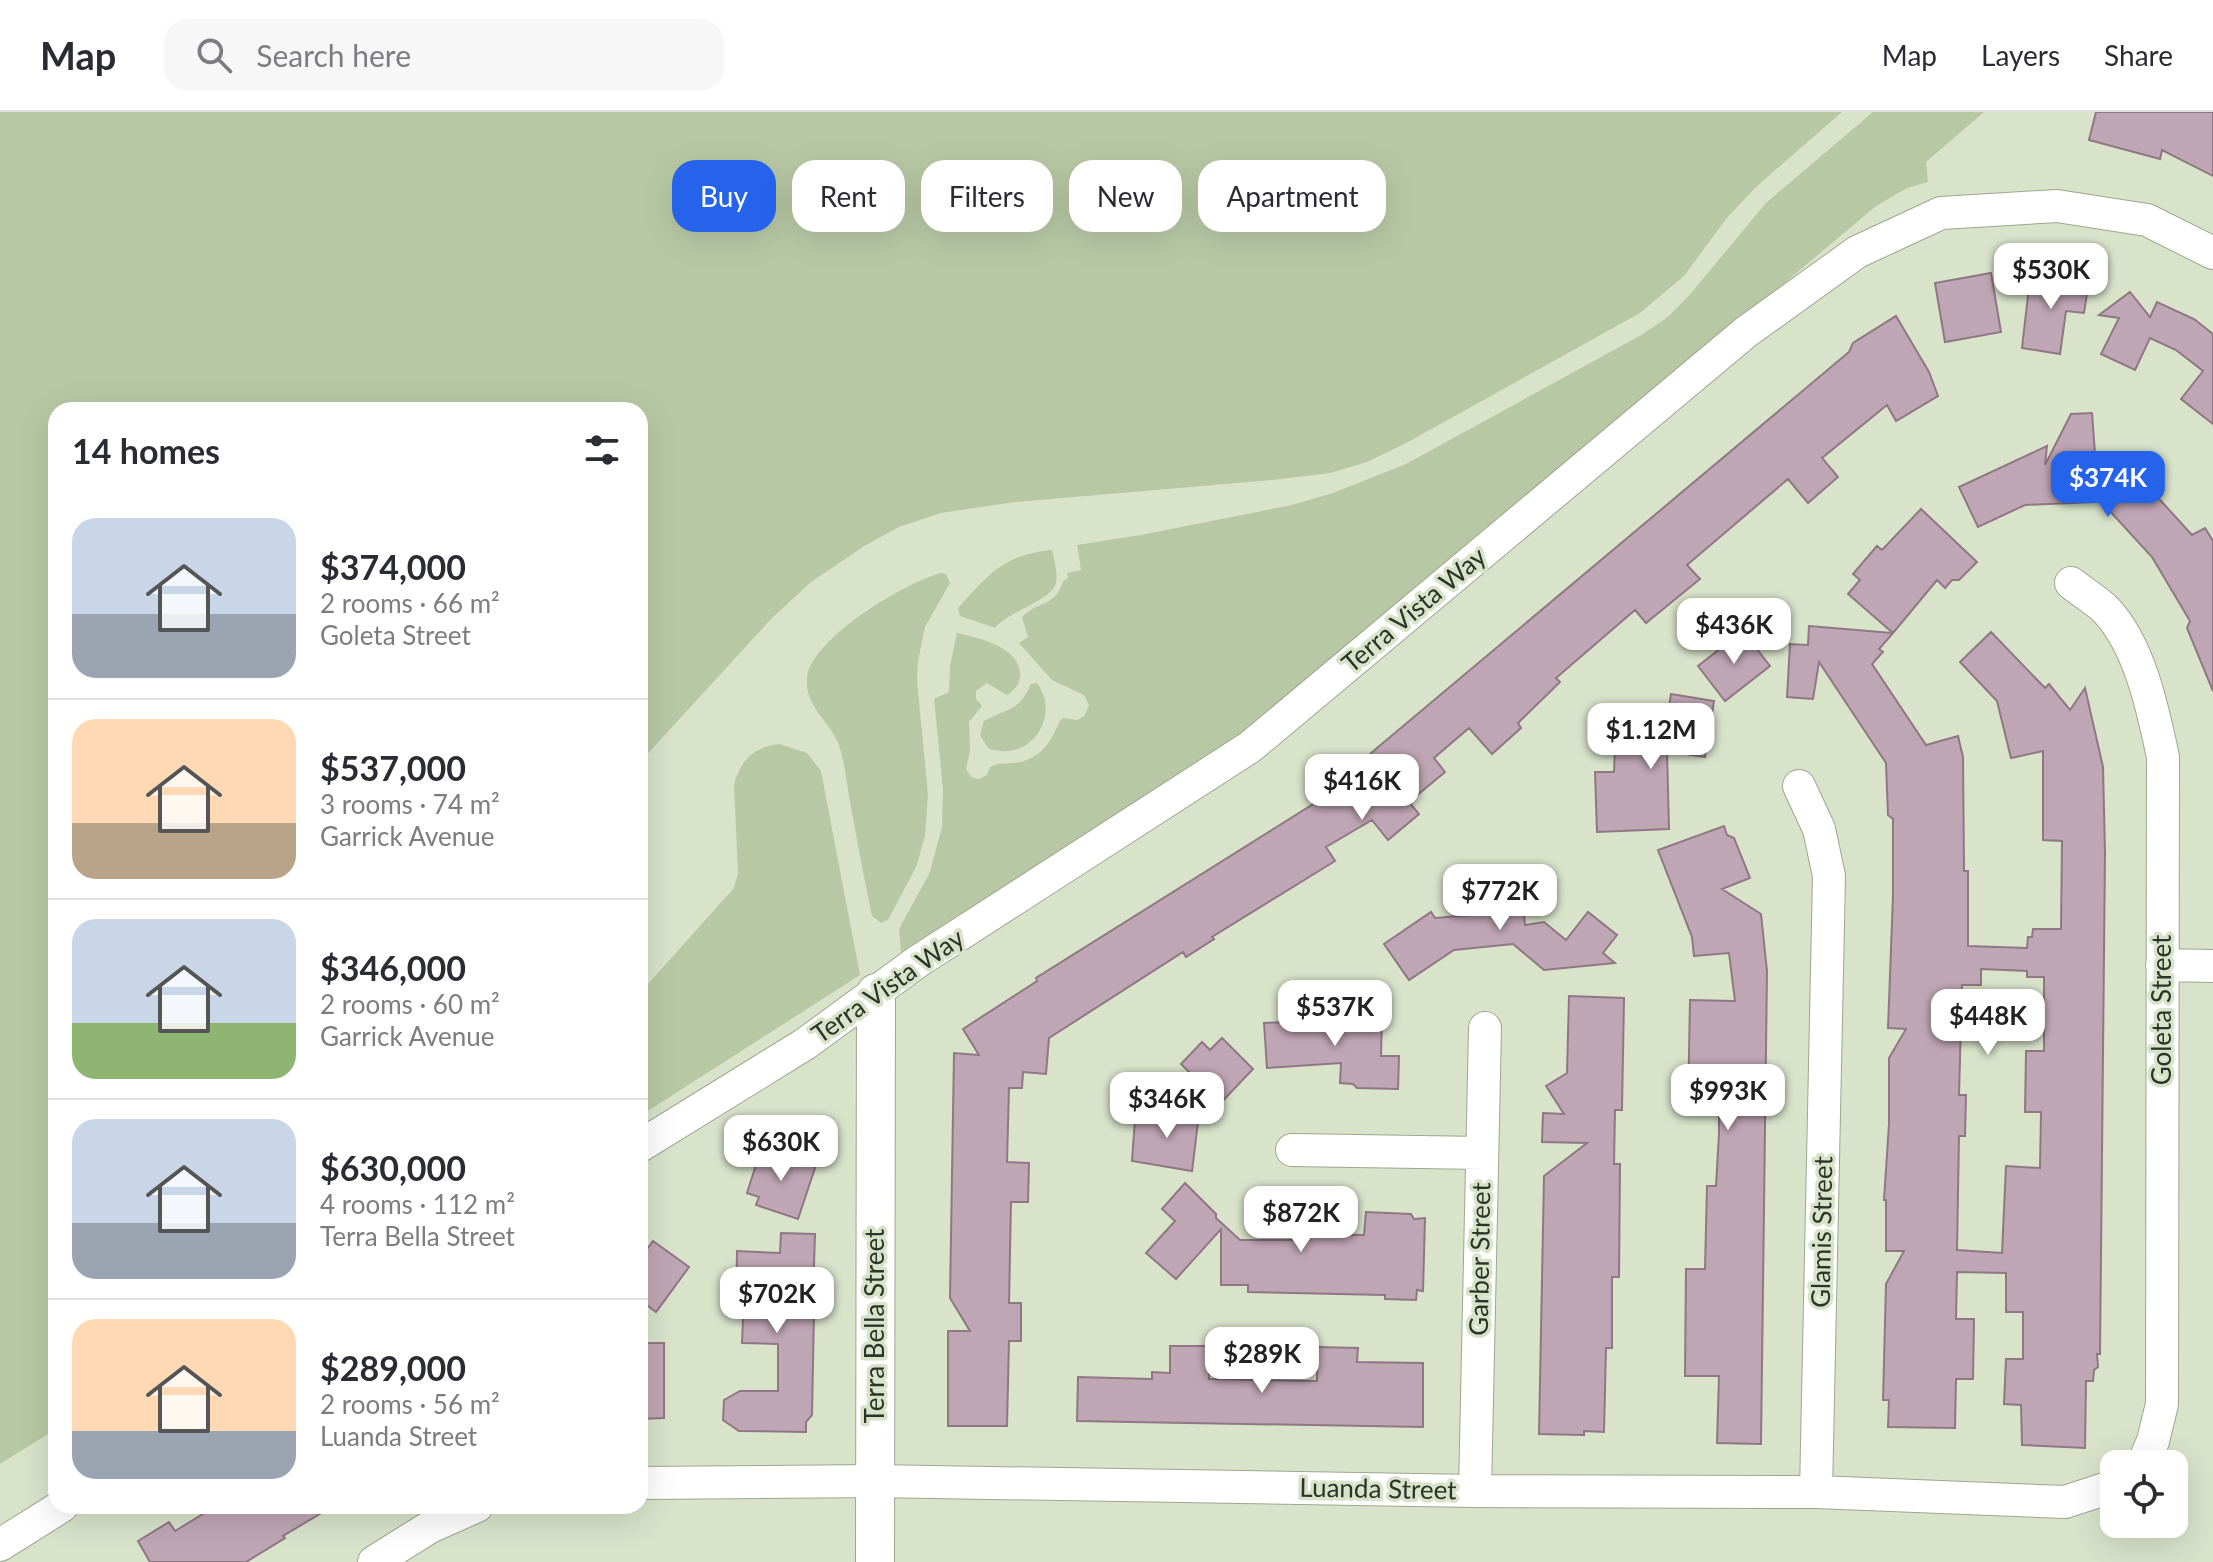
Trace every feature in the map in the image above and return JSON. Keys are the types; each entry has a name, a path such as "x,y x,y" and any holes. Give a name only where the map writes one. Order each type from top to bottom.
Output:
{"street":[{"name":"Terra Vista Way","path":"648,1141 805,1044 917,962 1250,747 1746,332 1857,252 1941,213 2057,206 2147,220 2213,253"},
{"name":"Goleta Street","path":"2071,583 2106,610 2126,640 2150,699 2163,757 2162,1404 2149,1450"},
{"name":"Glamis Street","path":"1799,786 1819,829 1829,876 1816,1492"},
{"path":"2162,965 2213,966"},
{"name":"Terra Bella Street","path":"875,1562 876,993"},
{"name":"Garber Street","path":"1475,1491 1485,1028"},
{"path":"1292,1150 1482,1153"},
{"name":"Luanda Street","path":"648,1483 875,1481 1475,1491 1816,1492 2065,1502 2100,1491"},
{"path":"0,1545 49,1514"},
{"path":"374,1562 430,1527 459,1514"}],"green space":[{"path":"0,112 1842,112 1756,187 1726,219 1684,276 1640,313 1408,442 1367,462 1330,473 1015,502 941,513 899,527 811,582 771,619 648,753 648,402 48,402 48,1434 0,1464"},
{"path":"1873,112 1984,112 1926,162 1928,182 1907,188 1876,206 1292,697 1214,755 901,952 899,929 930,872 942,827 943,789 934,699 949,692 950,666 957,633 1005,650 1018,664 1020,673 1017,686 1007,695 987,683 976,691 976,699 982,706 969,722 970,751 966,769 971,777 979,779 987,775 993,765 1024,761 1038,754 1063,718 1077,720 1084,716 1089,705 1084,695 1052,680 1019,643 1028,637 1022,617 1056,595 1068,578 1067,573 1081,570 1077,545 1292,505 1333,493 1406,464 1643,334 1669,316 1766,203"},
{"path":"1052,550 1056,582 1039,600 995,628 960,616 958,608 999,568 1021,556"},
{"path":"941,573 946,574 950,583 925,627 918,661 917,681 928,794 925,836 916,867 888,920 881,923 872,916 840,748 810,698 807,678 812,663 824,646 841,630 884,600"},
{"path":"1037,683 1044,696 1046,710 1037,734 1016,749 1003,751 988,748 980,735 984,721 1017,705 1031,684"},
{"path":"779,744 807,753 821,771 860,975 648,1111 648,984 734,888 738,873 734,785 744,762 755,752"}],"building":[{"path":"2096,112 2213,112 2213,176 2162,150 2160,159 2089,140"},
{"path":"1991,273 2001,332 1945,342 1935,283"},
{"path":"2046,276 2089,281 2084,313 2066,311 2060,354 2022,348 2030,278 2042,279"},
{"path":"2130,292 2150,317 2157,302 2194,319 2213,334 2213,424 2181,399 2203,371 2176,350 2150,338 2135,370 2101,354 2119,318 2099,315"},
{"path":"1896,316 1929,372 1938,396 1896,421 1887,405 1822,458 1838,477 1808,503 1788,479 1687,565 1700,579 1646,623 1635,610 1556,678 1560,682 1518,723 1521,728 1492,754 1469,728 1434,758 1445,772 1409,802 1419,814 1388,840 1372,820 1326,847 1335,861 1212,937 1214,939 1186,957 1183,952 1049,1038 1046,1074 1023,1072 1022,1088 1009,1088 1007,1162 1029,1163 1028,1202 1011,1202 1009,1303 1021,1303 1021,1341 1009,1341 1007,1426 948,1426 948,1331 970,1331 950,1298 954,1053 979,1055 963,1029 1037,981 1036,978 1337,789 1334,786 1377,748 1849,352 1853,343"},
{"path":"2092,413 2097,481 2123,496 2141,479 2192,535 2205,528 2213,541 2213,691 2187,628 2190,621 2152,557 2108,509 2117,501 2025,505 1978,527 1959,487 2047,446 2045,465 2071,414"},
{"path":"1921,509 1977,562 1959,580 1952,580 1945,588 1937,580 1893,633 1848,594 1860,580 1853,574 1877,546 1882,550"},
{"path":"1809,626 1893,633 1879,649 1883,652 1872,664 1926,745 1958,736 1963,757 1968,946 2027,948 2033,929 2061,929 2062,841 2043,840 2043,751 2011,758 1997,701 1960,662 1991,632 2045,688 2049,684 2070,710 2085,688 2103,767 2105,853 2100,1354 2097,1354 2098,1367 2094,1370 2093,1381 2086,1381 2085,1448 2022,1445 2021,1405 2004,1404 2006,1359 2023,1359 2023,1312 2006,1312 2006,1273 1957,1272 1956,1319 1974,1319 1973,1379 1956,1379 1955,1428 1888,1427 1889,1400 1883,1400 1886,1284 1904,1251 1886,1251 1884,1200 1889,1058 1906,1029 1888,1028 1893,819 1888,815 1886,763 1819,662 1813,699 1787,697 1790,644 1808,645","holes":["1981,969 2027,971 2027,977 2044,977 2044,1051 2026,1051 2025,1112 2041,1112 2040,1168 2006,1166 2002,1253 1957,1250 1959,1136 1965,1136 1966,1095 1959,1095 1962,985 1981,985"]},
{"path":"1743,631 1770,666 1725,701 1698,666"},
{"path":"1671,694 1714,701 1705,757 1667,751 1669,829 1597,832 1595,772 1614,772 1615,747 1663,747"},
{"path":"1724,826 1727,835 1734,838 1750,878 1722,889 1761,914 1767,971 1761,1444 1717,1443 1719,1376 1685,1376 1686,1269 1705,1269 1707,1186 1716,1186 1719,1134 1719,1108 1688,1108 1690,1000 1735,1001 1729,953 1694,956 1692,937 1658,850"},
{"path":"1520,867 1525,925 1544,922 1566,940 1588,912 1617,935 1603,953 1615,963 1544,970 1513,944 1454,950 1409,980 1384,944 1431,912 1435,918 1483,914 1479,870"},
{"path":"1569,996 1624,998 1622,1110 1615,1110 1614,1164 1620,1164 1619,1277 1612,1277 1612,1348 1606,1348 1604,1432 1584,1431 1584,1435 1539,1434 1544,1176 1587,1143 1542,1142 1543,1113 1564,1114 1546,1086 1567,1073"},
{"path":"1343,1012 1382,1013 1381,1056 1399,1056 1398,1089 1357,1088 1353,1084 1340,1083 1341,1063 1267,1068 1264,1023 1343,1019"},
{"path":"1222,1038 1253,1069 1214,1110 1182,1080 1189,1072 1181,1064 1202,1042 1210,1050"},
{"path":"1156,1108 1199,1114 1192,1171 1132,1161 1135,1119 1155,1121"},
{"path":"761,1149 816,1165 798,1219 756,1205 759,1197 747,1193"},
{"path":"1185,1183 1240,1240 1299,1240 1299,1234 1364,1235 1366,1212 1411,1214 1414,1219 1425,1218 1423,1291 1417,1290 1416,1300 1385,1299 1385,1295 1248,1292 1248,1285 1221,1285 1221,1229 1176,1279 1146,1253 1175,1221 1162,1209"},
{"path":"781,1233 815,1234 814,1265 812,1278 808,1280 807,1304 814,1311 812,1415 806,1422 806,1432 739,1431 723,1420 724,1400 740,1391 778,1391 778,1344 742,1343 743,1318 736,1318 737,1251 780,1253"},
{"path":"653,1241 689,1267 656,1312 648,1306 648,1248"},
{"path":"648,1343 664,1343 664,1418 648,1419"},
{"path":"1170,1346 1209,1346 1209,1379 1317,1381 1317,1347 1358,1348 1357,1362 1423,1363 1423,1427 1077,1421 1078,1377 1152,1379 1152,1372 1170,1373"},
{"path":"203,1514 320,1514 246,1562 150,1562 138,1541 169,1522 175,1531"}]}
